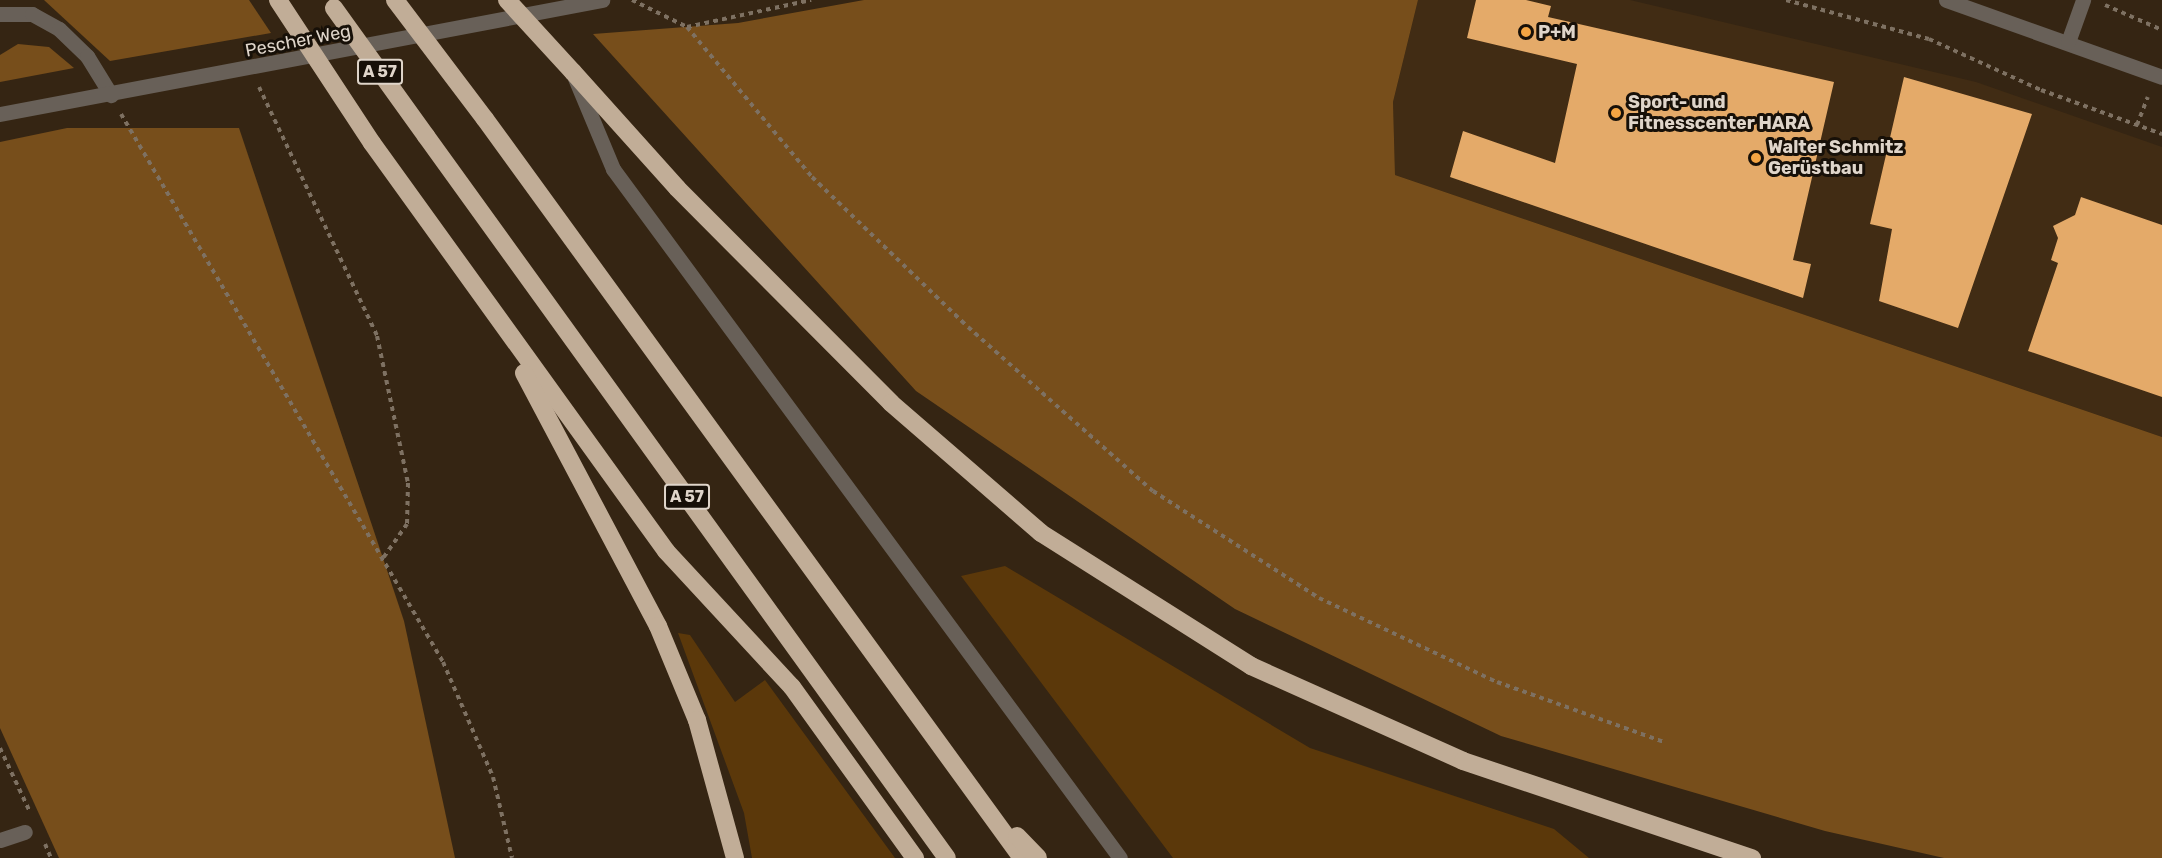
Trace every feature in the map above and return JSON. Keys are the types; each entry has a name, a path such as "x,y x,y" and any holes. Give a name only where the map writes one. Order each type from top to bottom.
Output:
{"highway":[{"path":"278,0 372,143 497,321 666,551 792,687 915,858"},
{"path":"395,0 485,119 1022,858"},
{"path":"507,0 677,188 891,403 1041,533 1262,671 1463,761 1752,858"},
{"name":"A 57","path":"331,4 947,858"},
{"path":"497,321 657,626 697,720 735,858"},
{"path":"979,796 1038,858"}],"street":[{"name":"Pescher Weg","path":"0,114 251,69 602,0"},
{"path":"1946,0 2162,77"},
{"path":"2068,42 2083,0"},
{"path":"0,14 32,14 59,28 87,56 111,95"},
{"path":"573,72 613,169 1120,858"},
{"path":"0,840 25,832"}],"path":[{"path":"632,0 687,27 812,177 968,327 1153,491 1319,598 1497,682 1664,742"},
{"path":"687,27 811,0"},
{"path":"1786,0 1929,39 2041,90 2162,134"},
{"path":"2099,3 2162,30"},
{"path":"251,69 377,336 408,483 407,524 381,561"},
{"path":"111,95 381,561 443,662 493,777 512,858"},
{"path":"0,748 33,818"},
{"path":"42,838 51,858"}],"shaded area":[{"path":"44,0 249,0 271,33 110,61"},
{"path":"864,0 1418,0 1393,102 1395,175 2162,437 2162,858 1944,858 1825,831 1501,736 1235,609 916,391 593,34 738,23"},
{"path":"1418,0 1630,0 1976,82 2162,147 2162,437 1395,175 1393,102"},
{"path":"18,44 49,47 74,68 0,82 0,55"},
{"path":"67,128 239,128 404,621 455,858 59,858 0,728 0,142"},
{"path":"1005,566 1310,748 1554,829 1589,858 1173,858 961,576"},
{"path":"678,633 690,635 735,702 765,680 895,858 752,858 744,813"}],"building":[{"path":"1476,0 1526,0 1551,6 1548,17 1834,82 1793,260 1811,264 1803,298 1450,177 1463,131 1555,163 1577,64 1467,38"},
{"path":"1904,77 2032,114 1958,328 1879,301 1892,229 1870,224"},
{"path":"2081,197 2162,225 2162,397 2028,351 2058,263 2051,260 2058,238 2053,226 2075,215"}],"place":[{"name":"P+M","path":"1526,32"},
{"name":"Sport- und Fitnesscenter HARA","path":"1616,113"},
{"name":"Walter Schmitz Gerüstbau","path":"1756,158"}]}
